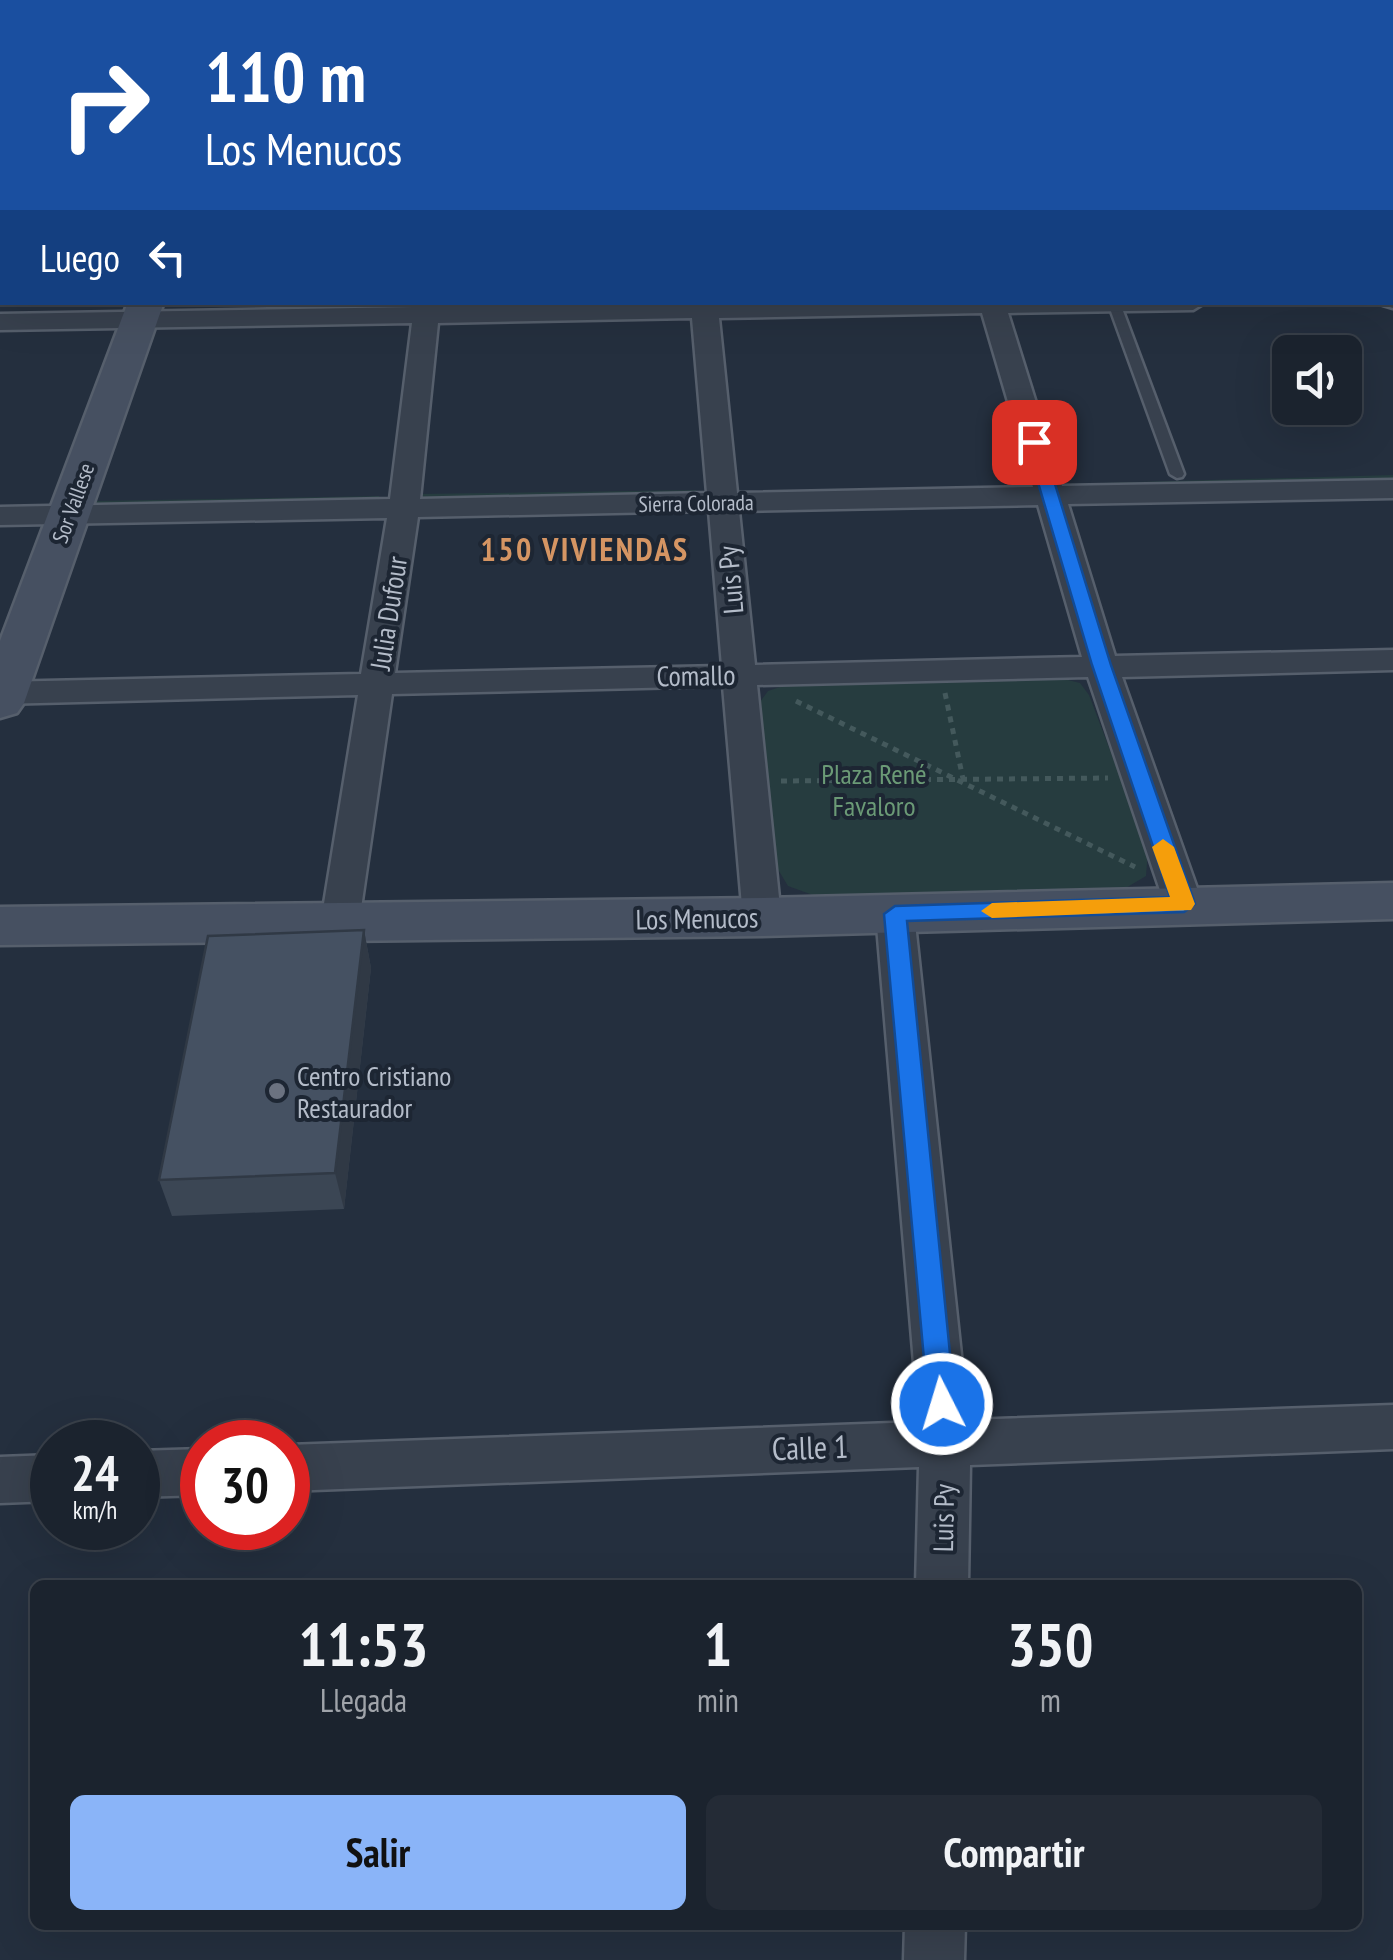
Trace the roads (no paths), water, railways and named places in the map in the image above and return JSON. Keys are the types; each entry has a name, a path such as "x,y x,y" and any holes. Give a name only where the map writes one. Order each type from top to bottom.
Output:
{"street":[{"path":"0,322 143,311 848,305"},
{"path":"993,305 1101,665 1184,904"},
{"name":"Luis Py","path":"704,306 762,917"},
{"name":"Julia Dufour","path":"340,922 405,498 426,309"},
{"name":"Sor Vallese","path":"1,696 143,311"},
{"name":"Sierra Colorada","path":"1047,486 1177,474 1393,470"},
{"name":"Sierra Colorada","path":"0,516 73,504 1047,486 1393,489"},
{"name":"Sierra Colorada","path":"0,494 73,504"},
{"name":"Comallo","path":"1,696 377,682 1393,660"},
{"name":"Los Menucos","path":"0,926 762,917 1393,901"},
{"name":"Luis Py","path":"895,914 945,1442 942,1580"},
{"name":"Calle 1","path":"310,1467 1393,1427"},
{"path":"0,1480 30,1479"},
{"path":"934,1960 935,1930"}],"lane":[{"path":"1114,305 1177,474"}],"place":[{"name":"Centro Cristiano Restaurador","path":"277,1091"}],"district":[{"name":"150 VIVIENDAS","path":"585,549"}],"park label":[{"name":"Plaza René Favaloro","path":"874,789"}]}
